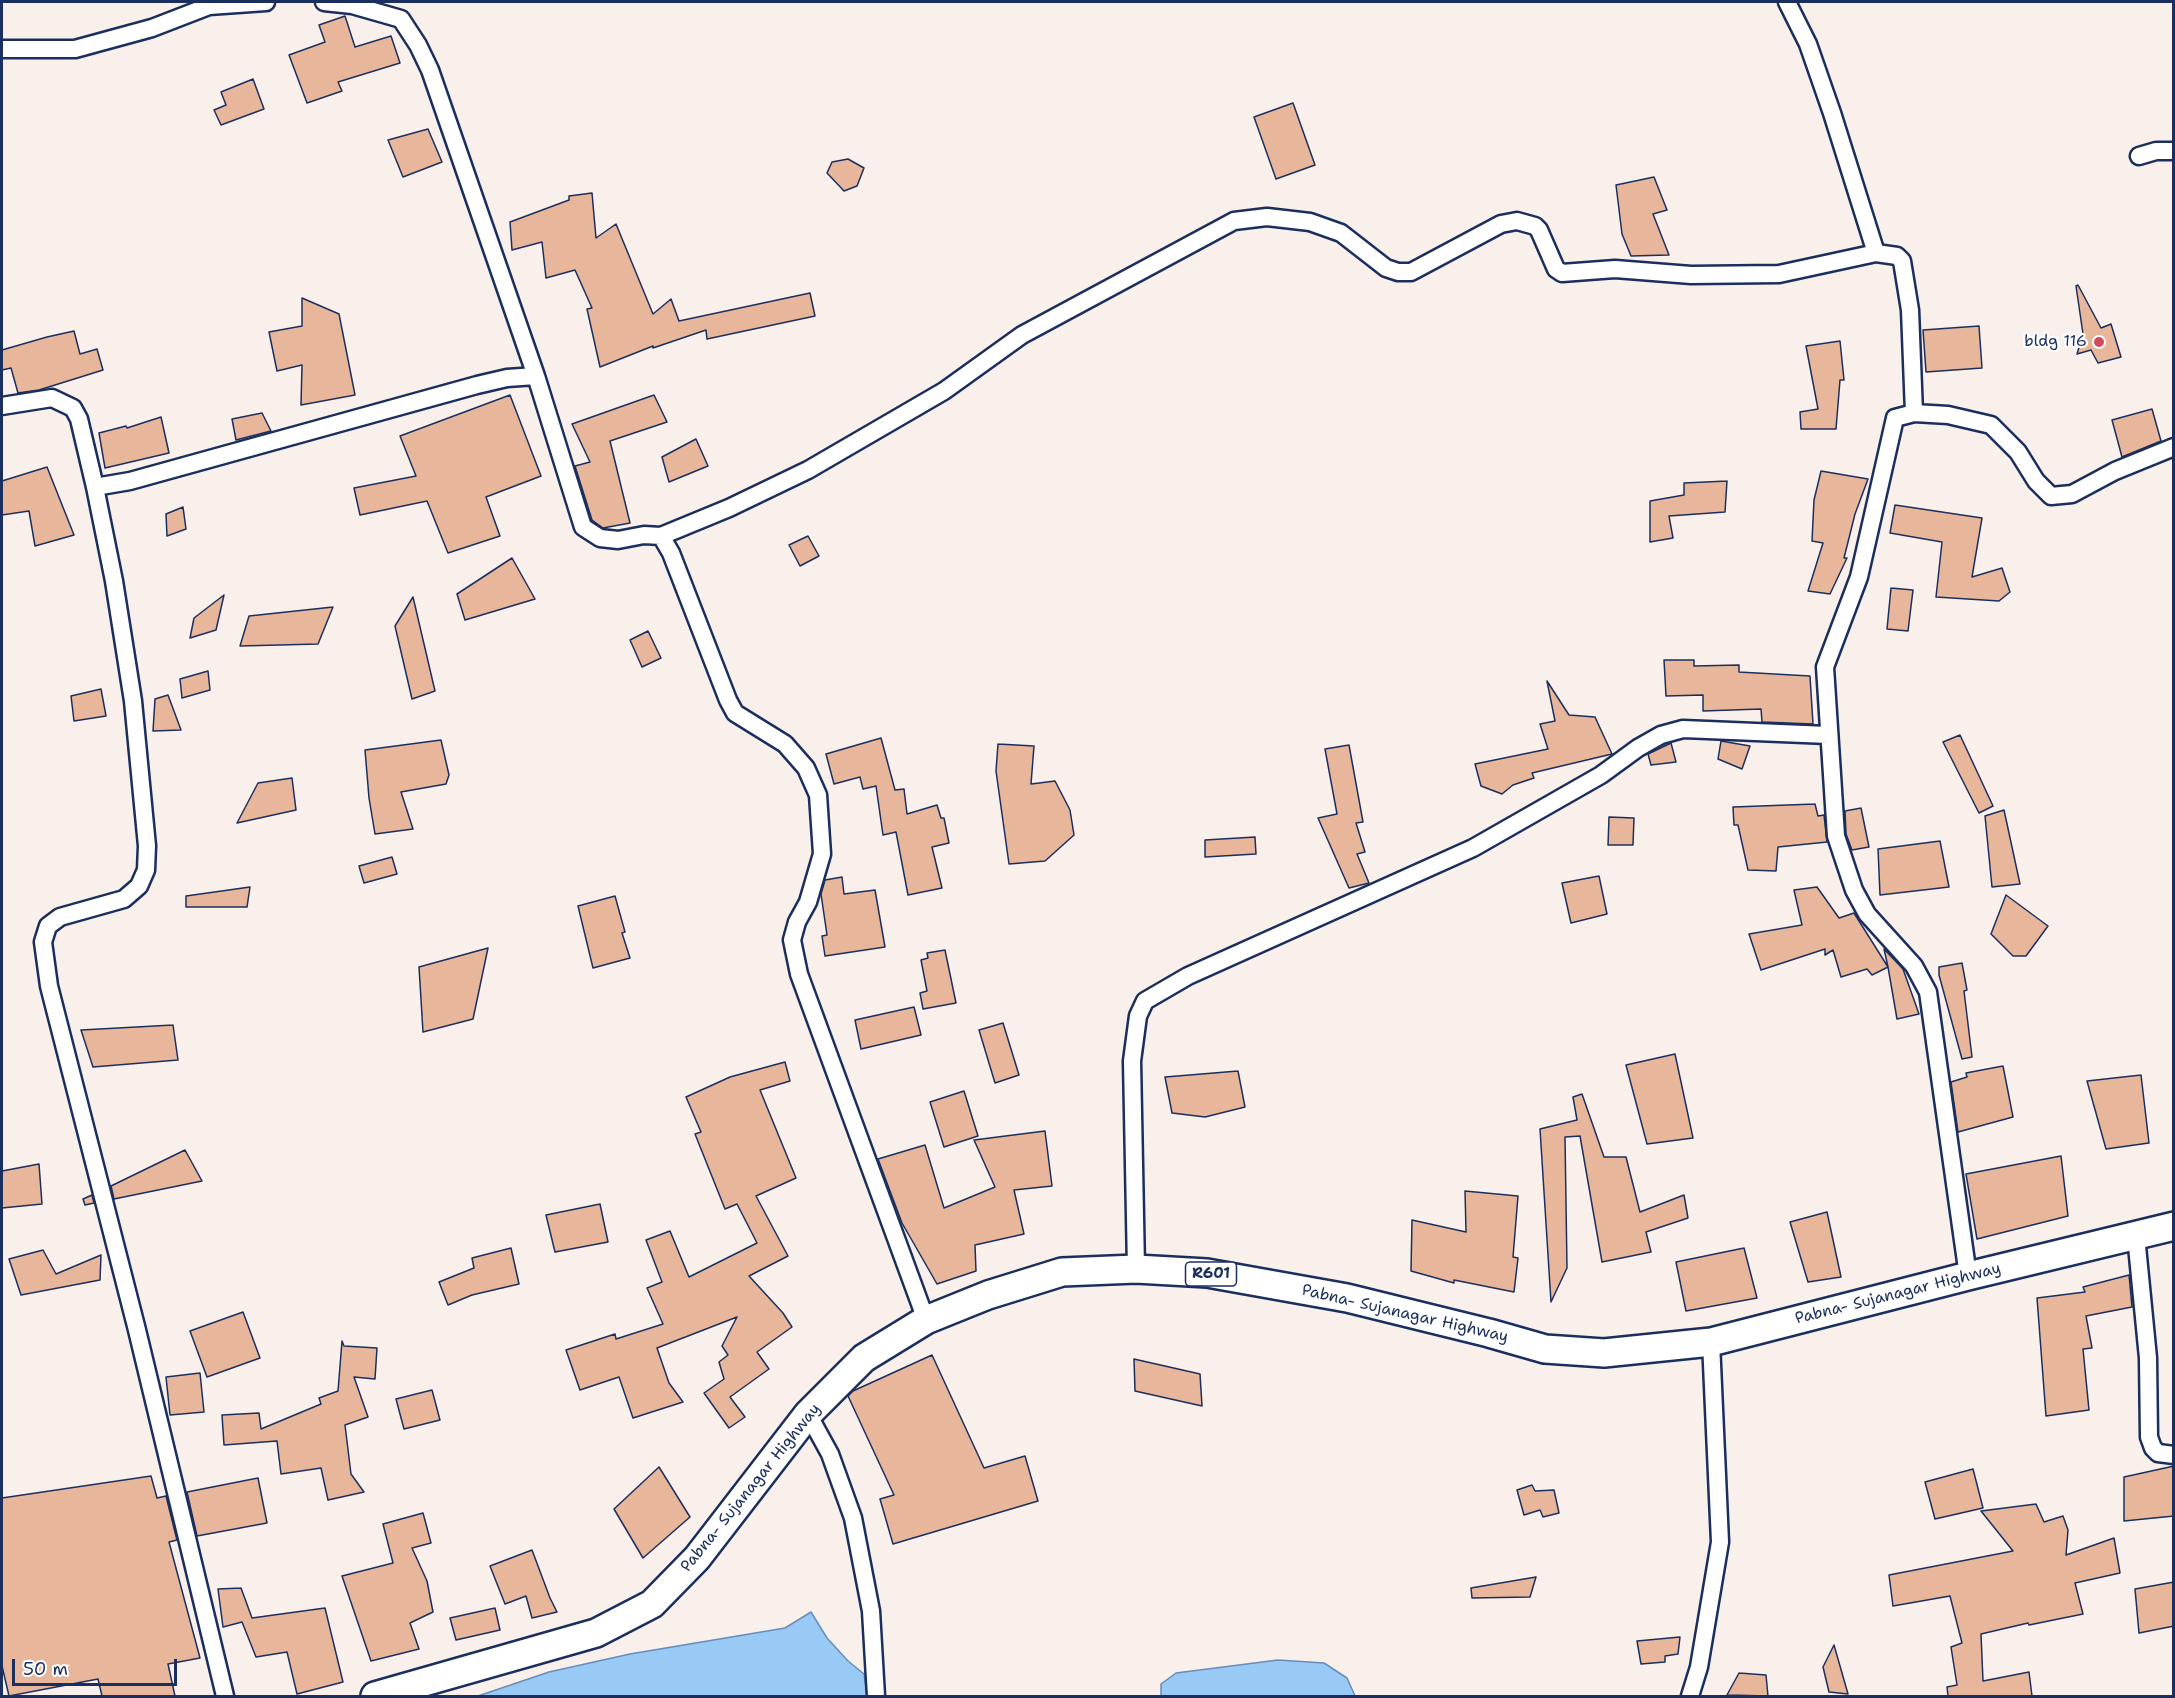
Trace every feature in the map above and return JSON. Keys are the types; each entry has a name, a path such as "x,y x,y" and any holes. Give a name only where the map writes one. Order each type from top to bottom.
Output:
{"main road":[{"name":"Pabna- Sujanagar Highway","path":"375,1696 531,1654 596,1633 652,1604 697,1558 808,1414 864,1358 926,1320 988,1295 1062,1272 1136,1269 1207,1273 1347,1298 1545,1349 1604,1353 1711,1342 2174,1226"}],"street":[{"path":"2,49 75,50 152,28 209,6 266,2"},
{"path":"324,2 352,5 401,19 418,45 430,70 536,376 583,527 600,538 618,540 644,535 661,536 729,508 808,470 944,391 1022,335 1234,221 1267,217 1311,222 1341,232 1386,268 1398,272 1411,272 1501,224 1517,221 1535,226 1539,230 1556,269 1562,273 1615,268 1691,275 1779,274 1876,254 1897,256 1902,261 1910,310 1914,413"},
{"path":"1786,2 1808,44 1876,254"},
{"path":"2139,156 2156,151 2174,152"},
{"path":"95,487 141,478 477,385 507,378 536,376"},
{"path":"2,406 52,398 73,408 78,419 95,487 114,582 133,701 147,846 146,870 139,886 124,899 60,917 48,926 43,942 49,986 225,1696"},
{"path":"1968,1276 1929,992 1914,966 1867,914 1854,890 1836,836 1825,667 1859,577 1895,418 1914,413 1948,415 1991,425 2018,452 2036,481 2051,496 2072,494 2115,471 2174,447"},
{"path":"661,536 671,553 735,712 755,727 785,744 806,768 818,795 822,854 808,902 797,922 792,940 799,974 926,1320"},
{"path":"1136,1269 1132,1061 1138,1017 1145,1001 1188,976 1473,848 1601,775 1638,748 1661,735 1683,729 1828,735"},
{"path":"2136,1236 2148,1358 2149,1437 2152,1448 2158,1453 2174,1455"},
{"path":"1690,1696 1699,1667 1720,1542 1711,1342"},
{"path":"808,1414 830,1454 853,1518 871,1611 876,1696"}],"water":[{"path":"811,1612 827,1638 848,1661 864,1674 867,1696 478,1696 549,1672 630,1654 785,1628"},
{"path":"1278,1660 1324,1663 1347,1678 1355,1696 1161,1696 1161,1684 1176,1673"}],"building":[{"path":"345,16 355,47 391,36 400,63 338,82 342,91 307,103 289,55 325,42 319,25"},
{"path":"253,79 264,109 221,125 214,110 226,105 221,92"},
{"path":"1293,103 1315,165 1276,179 1254,117"},
{"path":"428,129 442,162 403,177 388,140"},
{"path":"848,159 864,168 857,186 844,191 827,173 832,162"},
{"path":"1654,177 1667,210 1653,214 1669,255 1631,256 1622,234 1616,185"},
{"path":"592,193 596,238 616,224 653,314 671,299 679,321 810,293 815,316 707,339 706,330 653,348 653,346 600,367 587,309 592,308 575,270 546,278 542,242 512,250 510,222 569,200 569,196"},
{"name":"bldg 116","path":"2078,285 2101,328 2111,324 2121,357 2098,363 2091,350 2077,354 2083,334 2076,286"},
{"path":"302,298 339,314 355,395 301,405 302,365 277,371 269,332 302,326"},
{"path":"1979,326 1982,368 1926,372 1923,330"},
{"path":"74,331 80,354 97,349 103,370 39,390 18,393 11,368 2,370 2,350"},
{"path":"1840,341 1844,380 1840,380 1836,429 1801,429 1800,412 1818,409 1806,346"},
{"path":"510,395 541,476 486,497 500,536 448,553 427,501 360,515 354,488 416,476 400,436"},
{"path":"654,395 667,422 610,441 630,523 603,528 592,520 575,466 590,462 572,424"},
{"path":"2152,409 2161,441 2122,457 2112,420"},
{"path":"262,413 271,431 236,440 232,419"},
{"path":"161,417 169,453 105,468 99,433 126,426 127,428"},
{"path":"696,439 708,466 669,482 662,457"},
{"path":"47,467 74,535 35,546 29,511 2,515 2,481"},
{"path":"1821,471 1868,479 1855,514 1844,558 1847,558 1830,594 1808,591 1823,543 1812,541 1814,500"},
{"path":"1727,481 1725,512 1669,516 1673,538 1650,542 1650,501 1684,495 1684,483"},
{"path":"1895,505 1982,518 1972,577 2002,568 2010,592 1999,601 1936,597 1942,542 1890,533"},
{"path":"183,507 186,529 167,536 166,514"},
{"path":"808,536 819,556 800,566 789,545"},
{"path":"512,558 535,599 465,620 457,594"},
{"path":"1891,588 1913,590 1908,631 1887,629"},
{"path":"224,595 216,630 190,638 194,618"},
{"path":"413,597 435,691 412,699 395,626"},
{"path":"333,607 318,644 240,646 249,616"},
{"path":"648,631 661,658 642,667 630,640"},
{"path":"1664,660 1694,660 1694,666 1739,665 1739,672 1810,676 1813,724 1762,722 1761,709 1703,711 1703,695 1666,696"},
{"path":"208,671 210,690 182,698 180,679"},
{"path":"1547,681 1569,715 1595,717 1612,754 1532,773 1534,778 1513,785 1502,794 1481,786 1475,764 1548,749 1540,724 1555,721"},
{"path":"101,689 106,716 74,721 71,696"},
{"path":"168,695 181,730 153,731 155,699"},
{"path":"1960,735 1993,806 1979,813 1943,742"},
{"path":"881,738 895,790 904,789 907,814 937,805 941,818 944,818 949,843 932,847 942,888 908,895 896,832 883,835 876,786 863,789 860,777 834,784 826,754"},
{"path":"441,740 449,775 446,784 401,792 413,829 375,834 365,750"},
{"path":"1721,741 1750,746 1742,769 1718,759"},
{"path":"1671,743 1676,762 1651,765 1648,754"},
{"path":"998,744 1034,746 1031,784 1055,781 1070,810 1074,835 1045,861 1009,864 996,771"},
{"path":"1349,745 1363,822 1356,823 1365,852 1357,854 1369,883 1349,888 1318,818 1337,814 1325,749"},
{"path":"292,778 296,810 237,823 258,783"},
{"path":"1815,804 1818,816 1824,815 1827,842 1778,847 1776,871 1748,870 1738,825 1734,825 1733,807"},
{"path":"1861,808 1869,847 1852,850 1846,834 1845,811"},
{"path":"2004,810 2020,884 1992,887 1985,816"},
{"path":"1609,817 1634,818 1633,845 1608,845"},
{"path":"1255,837 1256,854 1205,857 1205,840"},
{"path":"1940,841 1949,887 1880,895 1878,849"},
{"path":"392,857 397,874 364,883 359,866"},
{"path":"1599,876 1607,914 1571,923 1562,883"},
{"path":"842,877 844,894 875,890 885,947 825,956 822,936 827,935 821,894 825,880"},
{"path":"250,887 247,907 186,907 186,896"},
{"path":"1817,887 1839,918 1854,913 1888,967 1872,975 1867,969 1841,977 1833,950 1825,955 1825,949 1761,970 1749,934 1802,925 1794,890"},
{"path":"2006,895 2048,926 2026,956 2013,956 1991,934"},
{"path":"615,896 625,932 622,933 630,958 593,968 578,906"},
{"path":"488,948 473,1019 423,1032 419,967"},
{"path":"1884,949 1903,969 1919,1014 1897,1019"},
{"path":"945,950 956,1003 923,1009 920,993 927,991 921,960 928,958 927,953"},
{"path":"1962,963 1967,990 1964,991 1972,1057 1962,1059 1939,975 1939,967"},
{"path":"914,1007 921,1035 861,1049 855,1020"},
{"path":"1003,1023 1019,1075 995,1083 979,1030"},
{"path":"173,1025 178,1060 93,1067 81,1030"},
{"path":"1675,1054 1693,1138 1647,1144 1626,1065"},
{"path":"785,1062 790,1081 760,1090 796,1178 756,1196 788,1256 749,1276 783,1313 792,1327 757,1352 769,1369 730,1397 745,1417 729,1428 704,1393 724,1379 719,1362 728,1355 722,1346 737,1317 657,1348 669,1383 683,1402 633,1418 619,1377 580,1390 566,1350 615,1334 616,1339 663,1324 647,1288 662,1282 646,1240 670,1231 689,1277 757,1243 737,1204 725,1209 695,1134 701,1132 686,1097 730,1077"},
{"path":"2003,1066 2013,1117 1958,1132 1951,1082 1967,1077 1966,1073"},
{"path":"1238,1071 1245,1107 1205,1117 1172,1113 1165,1077"},
{"path":"2141,1075 2149,1143 2106,1149 2087,1081"},
{"path":"964,1091 978,1136 944,1147 930,1102"},
{"path":"1582,1094 1604,1157 1626,1157 1640,1212 1684,1195 1688,1218 1646,1232 1651,1252 1602,1262 1580,1136 1565,1137 1567,1268 1551,1302 1540,1129 1577,1120 1573,1097"},
{"path":"1045,1131 1052,1186 1014,1190 1024,1234 975,1245 976,1271 937,1284 902,1223 878,1159 925,1145 944,1208 995,1187 974,1140"},
{"path":"185,1150 202,1181 114,1199 111,1186"},
{"path":"2061,1156 2068,1216 1977,1239 1966,1174"},
{"path":"39,1164 42,1204 2,1208 2,1171"},
{"path":"1465,1191 1518,1196 1513,1257 1518,1258 1514,1292 1454,1280 1454,1283 1411,1271 1412,1220 1466,1232"},
{"path":"92,1195 94,1203 85,1205 83,1199"},
{"path":"600,1204 608,1242 555,1252 546,1215"},
{"path":"1827,1212 1841,1277 1808,1282 1790,1222"},
{"path":"511,1248 519,1284 472,1295 448,1305 439,1282 474,1268 472,1258"},
{"path":"1744,1248 1757,1298 1686,1311 1676,1262"},
{"path":"43,1250 56,1274 101,1255 100,1280 21,1295 9,1259"},
{"path":"2129,1275 2132,1307 2086,1316 2092,1348 2083,1349 2089,1410 2046,1416 2037,1298 2085,1292 2083,1287"},
{"path":"243,1312 260,1358 207,1377 190,1331"},
{"path":"342,1341 344,1346 377,1348 375,1379 354,1377 368,1417 345,1425 351,1474 364,1492 328,1500 321,1468 281,1474 277,1441 224,1445 222,1415 259,1413 261,1429 321,1404 319,1398 338,1391"},
{"path":"932,1355 984,1468 1025,1456 1038,1501 893,1544 880,1499 894,1495 848,1396 853,1391"},
{"path":"1134,1359 1200,1374 1202,1406 1135,1391"},
{"path":"200,1373 204,1412 170,1415 166,1377"},
{"path":"432,1390 440,1420 404,1429 396,1399"},
{"path":"2174,1466 2174,1516 2124,1521 2124,1477"},
{"path":"659,1467 690,1517 643,1558 614,1509"},
{"path":"1973,1469 1983,1508 1935,1519 1925,1482"},
{"path":"151,1476 157,1498 166,1496 177,1540 169,1542 200,1658 168,1664 175,1696 102,1696 98,1679 9,1696 2,1666 2,1498"},
{"path":"258,1478 267,1523 197,1536 187,1492"},
{"path":"1532,1485 1535,1491 1554,1490 1559,1513 1543,1517 1540,1510 1524,1515 1517,1490"},
{"path":"2036,1504 2044,1522 2063,1516 2068,1530 2066,1555 2114,1538 2120,1573 2075,1583 2083,1614 1981,1634 1983,1681 2029,1672 2032,1696 1948,1696 1947,1687 1957,1685 1951,1647 1962,1643 1950,1596 1893,1606 1889,1575 2013,1551 1981,1511"},
{"path":"423,1513 431,1543 412,1548 427,1581 433,1612 410,1623 419,1649 371,1661 342,1576 393,1563 383,1524"},
{"path":"532,1550 557,1612 532,1618 526,1596 505,1604 490,1566"},
{"path":"1536,1577 1530,1597 1472,1598 1471,1588"},
{"path":"2174,1582 2174,1626 2139,1633 2135,1589"},
{"path":"241,1588 252,1618 325,1608 343,1682 297,1694 287,1652 256,1657 242,1622 223,1627 218,1589"},
{"path":"495,1608 500,1630 456,1640 450,1618"},
{"path":"1680,1637 1678,1654 1665,1656 1665,1662 1641,1664 1637,1641"},
{"path":"1834,1645 1848,1694 1829,1692 1823,1667"},
{"path":"1739,1673 1766,1675 1768,1696 1727,1695"}],"place":[{"name":"bldg 116","path":"2099,342"}]}
